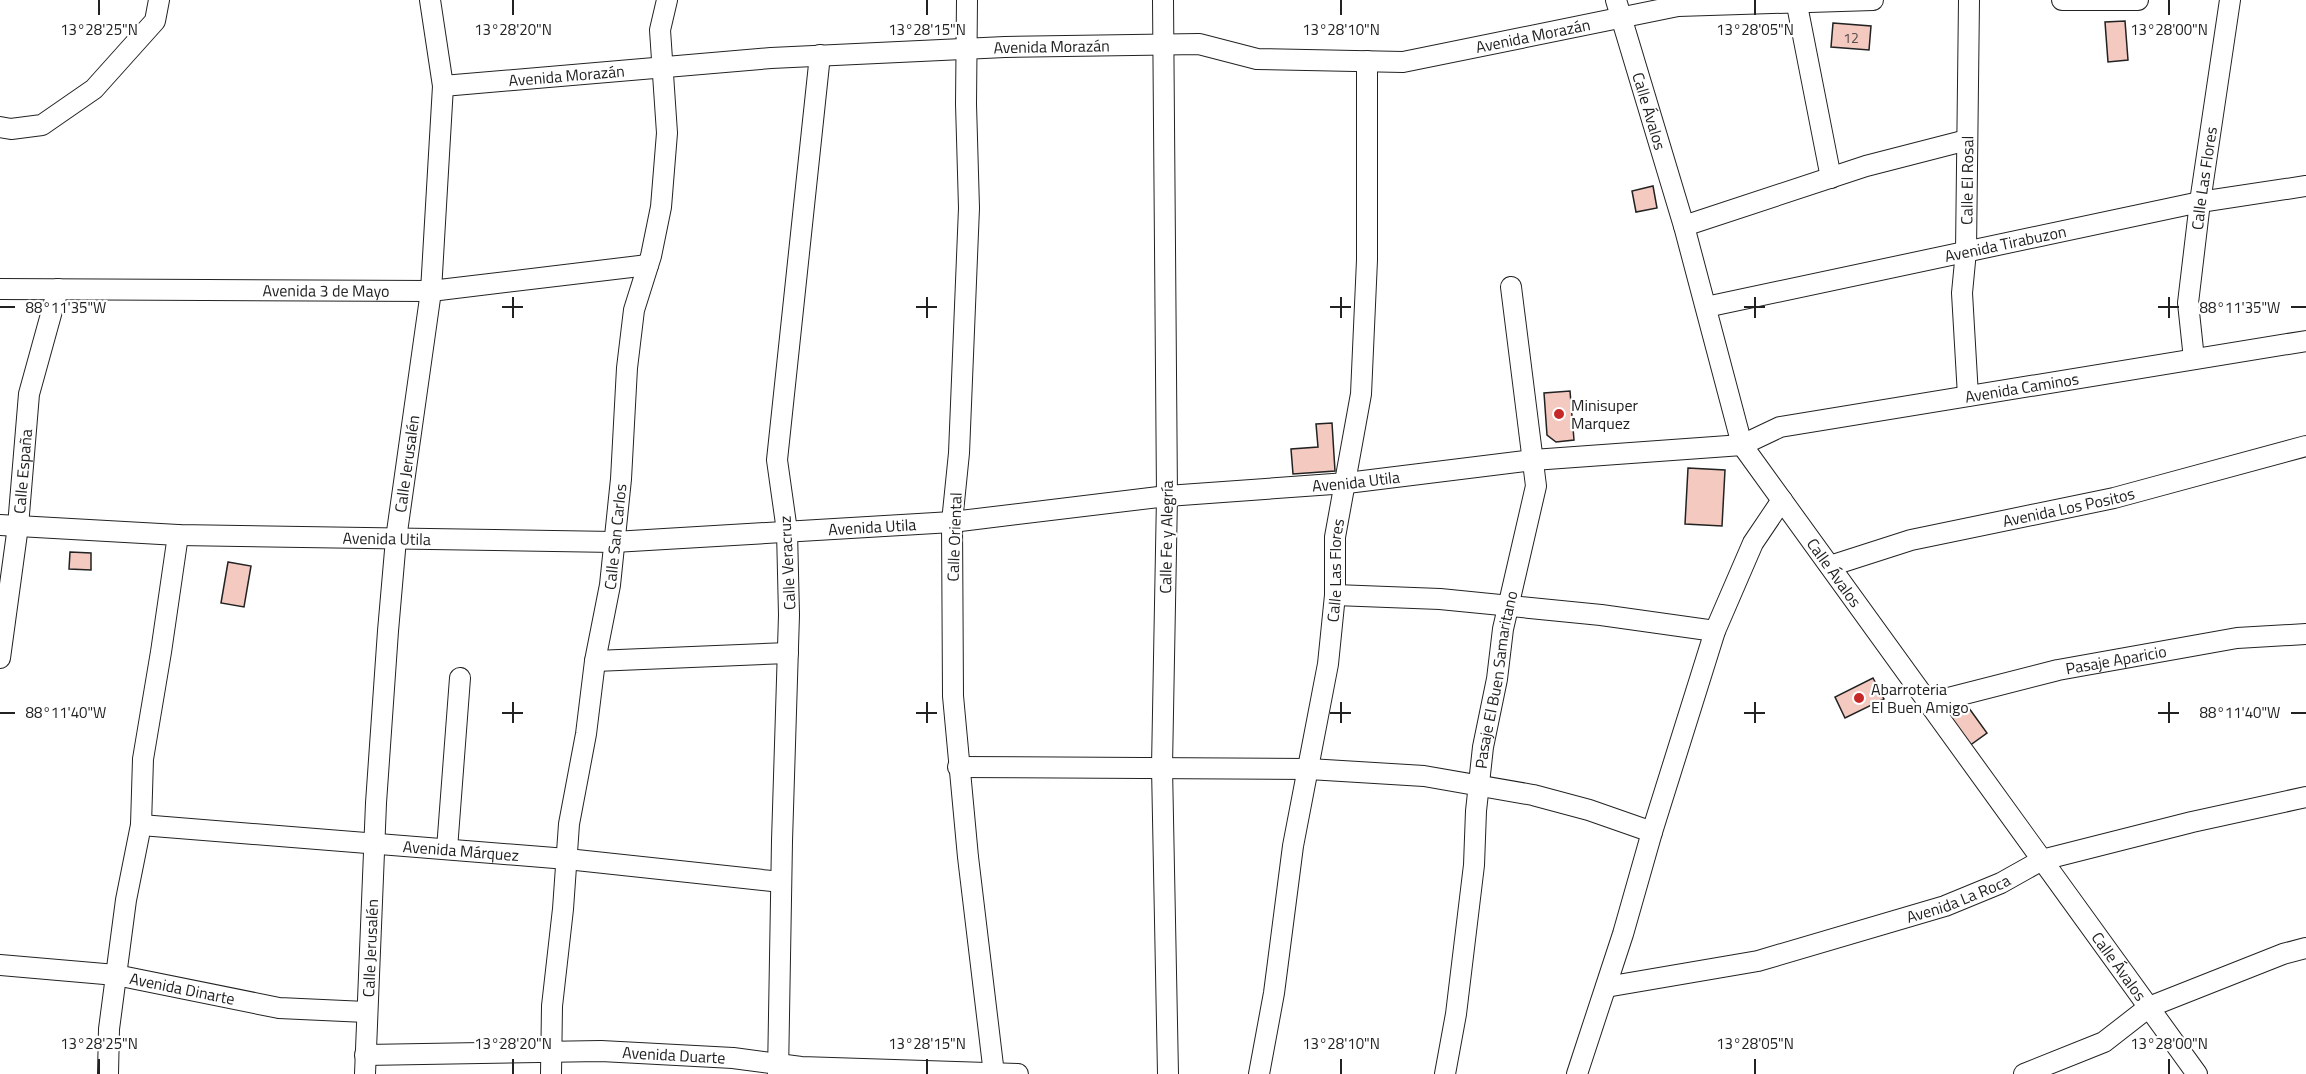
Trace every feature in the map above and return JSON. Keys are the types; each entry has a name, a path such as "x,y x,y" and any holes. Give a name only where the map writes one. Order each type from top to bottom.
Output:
{"street":[{"path":"0,127 11,129 42,125 94,89 155,21 159,0"},
{"name":"Calle Jerusalén","path":"365,1065 381,716 396,539 431,291 443,86 430,0"},
{"name":"Calle San Carlos","path":"551,1074 552,1006 569,824 586,734 595,661 610,585 621,479 627,368 634,310 662,207 666,133 660,30 667,0"},
{"name":"Calle Oriental","path":"967,0 966,104 969,208 959,453 952,522 953,696 958,767 994,1073"},
{"name":"Calle Fe y Alegría","path":"1163,0 1167,496 1162,767 1168,1074"},
{"name":"Avenida Morazán","path":"443,86 820,55 966,48 1199,44 1257,59 1404,62 1618,9 1873,0"},
{"name":"Calle El Rosal","path":"1968,396 1962,293 1966,251 1969,0"},
{"path":"2062,0 2138,0"},
{"name":"Calle Las Flores","path":"2194,359 2188,303 2200,202 2230,0"},
{"path":"1796,1 1831,178"},
{"name":"Calle Ávalos","path":"1618,9 1684,226 1742,445 2197,1074"},
{"name":"Calle Veracruz","path":"778,1069 789,615 787,531 777,460 820,55"},
{"name":"Calle Las Flores","path":"1259,1074 1274,993 1293,846 1328,664 1335,595 1335,537 1347,483 1361,394 1366,260 1367,61"},
{"path":"1684,226 1866,166 1967,140"},
{"name":"Avenida Tirabuzon","path":"1706,307 2200,202 2306,186"},
{"name":"Avenida 3 de Mayo","path":"0,289 431,291 648,265"},
{"name":"Pasaje El Buen Samaritano","path":"1445,1074 1456,1014 1474,865 1483,747 1497,679 1503,628 1536,486 1510,287"},
{"name":"Calle España","path":"0,658 9,526 29,394 58,289"},
{"name":"Avenida Caminos","path":"1742,445 1780,427 2306,341"},
{"name":"Avenida Utila","path":"9,526 178,535 614,542 952,522 1167,496 1347,483 1533,460 1742,445"},
{"name":"Avenida Los Positos","path":"1830,566 1911,540 2114,498 2306,446"},
{"path":"1577,1074 1715,632 1753,543 1782,500"},
{"path":"108,1074 109,1029 116,975 126,900 141,825 143,759 162,652 178,535"},
{"path":"1335,595 1440,599 1601,615 1715,632"},
{"name":"Pasaje Aparicio","path":"1929,703 2058,670 2237,638 2306,634"},
{"path":"595,661 788,653"},
{"path":"447,849 460,678"},
{"path":"958,767 1309,769 1424,776 1544,798 1589,810 1652,832"},
{"name":"Avenida La Roca","path":"1606,987 1758,961 1945,906 2001,883 2042,860 2192,822 2306,797"},
{"name":"Avenida Márquez","path":"141,825 567,859 781,882"},
{"path":"2024,1074 2104,1042 2149,1007 2283,954 2306,948"},
{"name":"Avenida Dinarte","path":"0,965 116,975 279,1008 366,1012"},
{"name":"Avenida Duarte","path":"365,1065 551,1052 601,1051 733,1058 778,1069 801,1067 1018,1074"}],"building":[{"path":"2125,21 2128,60 2108,62 2105,22"},
{"path":"1833,23 1871,26 1869,50 1831,47"},
{"path":"1653,186 1657,208 1636,212 1632,191"},
{"name":"Minisuper Marquez","path":"1570,391 1574,440 1556,442 1547,435 1544,393"},
{"path":"1332,423 1335,471 1293,474 1291,449 1318,447 1316,424"},
{"path":"1688,468 1725,470 1722,526 1685,524"},
{"path":"70,552 91,553 91,570 69,569"},
{"path":"228,562 251,566 244,607 221,603"},
{"name":"Abarroteria El Buen Amigo","path":"1873,678 1884,699 1845,718 1835,697"},
{"path":"1966,704 1987,733 1969,746 1948,717"}],"place":[{"name":"Minisuper Marquez","path":"1559,414"},
{"name":"Abarroteria El Buen Amigo","path":"1859,698"}]}
